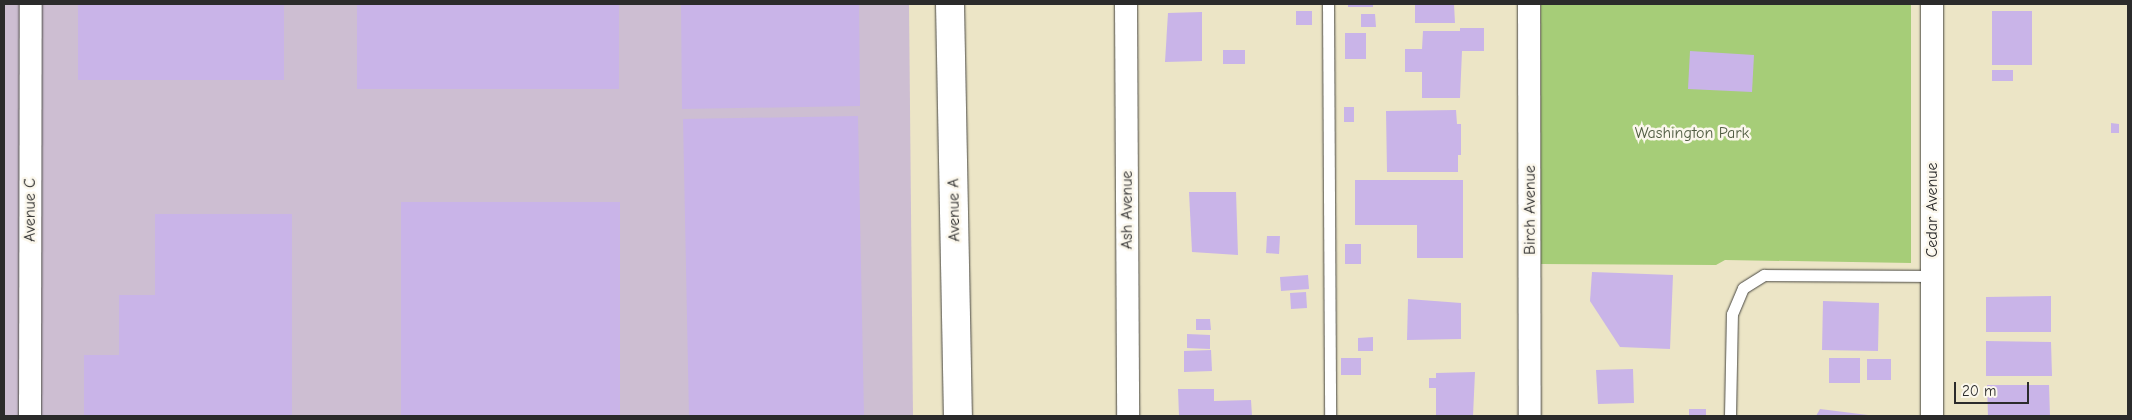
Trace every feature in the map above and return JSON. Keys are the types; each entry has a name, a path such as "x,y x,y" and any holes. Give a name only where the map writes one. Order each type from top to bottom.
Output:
{"main road":[{"name":"Avenue A","path":"950,4 958,416"}],"street":[{"name":"Avenue C","path":"30,4 30,416"},
{"name":"Ash Avenue","path":"1126,4 1128,416"},
{"name":"Birch Avenue","path":"1529,4 1530,416"},
{"name":"Cedar Avenue","path":"1932,4 1932,416"}],"lane":[{"path":"1328,4 1330,416"},
{"path":"1730,416 1732,314 1742,288 1764,275 1932,276"}],"shaded area":[{"path":"4,4 909,4 913,416 4,416"}],"green space":[{"name":"Washington Park","path":"1541,4 1911,4 1911,263 1725,260 1716,265 1541,264"}],"building":[{"path":"78,4 284,4 284,80 78,80"},
{"path":"357,4 619,4 619,89 357,89"},
{"path":"681,4 859,4 860,106 682,109"},
{"path":"1348,4 1373,4 1373,7 1348,7"},
{"path":"1415,4 1454,4 1455,23 1415,23"},
{"path":"1296,11 1312,11 1312,25 1296,25"},
{"path":"1992,11 2032,11 2032,65 1992,65"},
{"path":"1202,12 1202,61 1165,62 1168,13"},
{"path":"1361,14 1375,14 1376,27 1361,27"},
{"path":"1460,28 1484,28 1484,51 1462,51 1460,98 1422,98 1422,72 1405,72 1405,49 1422,49 1423,31 1460,31"},
{"path":"1345,33 1366,33 1366,59 1345,59"},
{"path":"1223,50 1245,50 1245,64 1223,64"},
{"path":"1690,51 1754,55 1752,92 1688,89"},
{"path":"1992,70 2013,70 2013,81 1992,81"},
{"path":"1344,107 1354,107 1354,122 1344,122"},
{"path":"1456,110 1457,124 1461,124 1461,155 1458,155 1458,172 1387,172 1386,111"},
{"path":"858,116 864,416 689,416 683,119"},
{"path":"2111,123 2119,124 2119,133 2111,133"},
{"path":"1355,180 1463,180 1463,258 1417,258 1417,225 1355,225"},
{"path":"1189,192 1236,192 1238,255 1192,252"},
{"path":"401,202 620,202 620,416 401,416"},
{"path":"155,214 292,214 292,416 84,416 84,355 119,355 119,295 155,295"},
{"path":"1267,236 1280,236 1279,254 1266,253"},
{"path":"1345,244 1361,244 1361,264 1345,264"},
{"path":"1592,272 1673,275 1670,349 1620,347 1590,301"},
{"path":"1308,275 1309,289 1281,291 1280,277"},
{"path":"1306,292 1307,308 1291,309 1290,293"},
{"path":"2051,296 2051,332 1986,332 1986,297"},
{"path":"1408,299 1461,303 1461,339 1407,340"},
{"path":"1823,301 1879,303 1878,351 1822,350"},
{"path":"1196,319 1210,319 1211,330 1196,330"},
{"path":"1187,334 1210,335 1210,349 1187,348"},
{"path":"1373,337 1373,351 1358,351 1358,338"},
{"path":"1986,341 2051,342 2052,376 1986,376"},
{"path":"1211,350 1212,371 1184,372 1184,351"},
{"path":"1341,358 1361,358 1361,375 1341,375"},
{"path":"1829,358 1860,358 1860,383 1829,383"},
{"path":"1867,359 1891,359 1891,380 1867,380"},
{"path":"1633,369 1634,403 1598,404 1596,370"},
{"path":"1475,372 1473,416 1436,416 1436,388 1429,388 1429,378 1436,378 1436,373"},
{"path":"1987,385 2049,385 2050,416 1988,416"},
{"path":"1178,389 1214,389 1214,401 1251,400 1252,416 1179,416"},
{"path":"1689,409 1706,409 1706,416 1689,416"},
{"path":"1820,409 1868,415 1816,416"}]}
